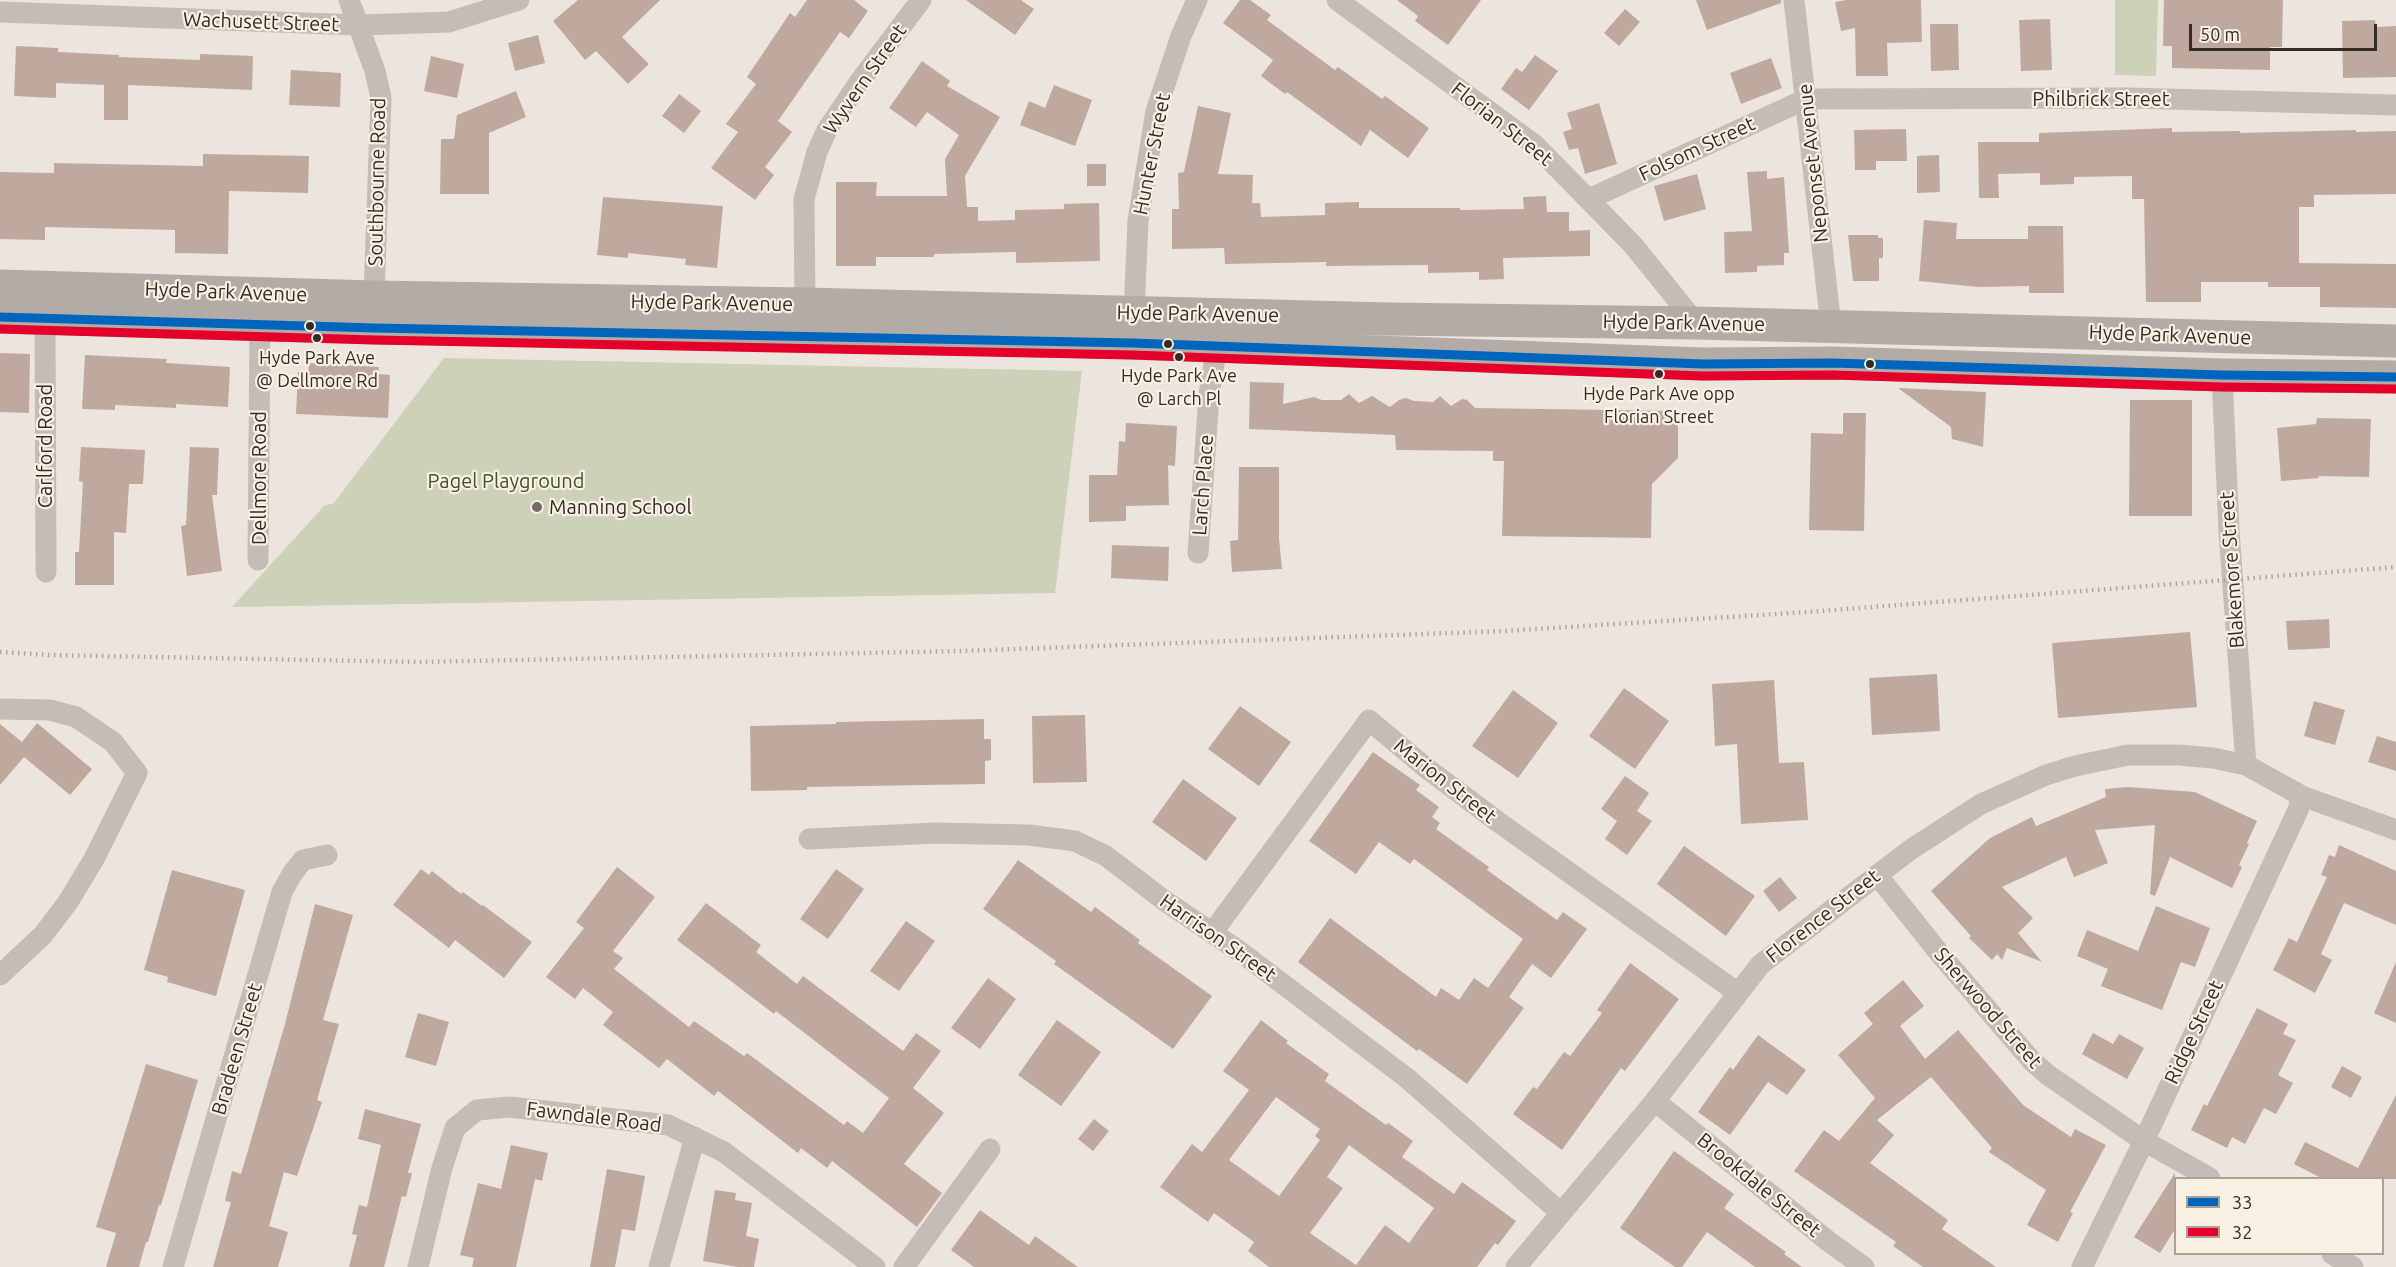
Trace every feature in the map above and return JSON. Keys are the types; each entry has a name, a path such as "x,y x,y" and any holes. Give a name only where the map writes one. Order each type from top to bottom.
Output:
{"main road":[{"name":"Hyde Park Avenue","path":"0,286 46,304 260,324 374,313 1134,328 1219,331 1541,359 1703,364 1833,363 2222,375 2396,377"},
{"name":"Hyde Park Avenue","path":"0,317 46,304 264,292 374,313"},
{"name":"Hyde Park Avenue","path":"1219,331 1542,321 2396,341"},
{"path":"1541,359 1542,321"},
{"path":"2218,338 2222,375"}],"street":[{"name":"Southbourne Road","path":"349,0 375,71 381,98 374,313"},
{"name":"Wachusett Street","path":"0,12 25,6 359,25 449,22 519,0"},
{"name":"Wyvern Street","path":"805,320 804,199 817,152 827,130 860,81 921,0"},
{"name":"Hunter Street","path":"1134,328 1138,222 1156,111 1181,36 1197,0"},
{"name":"Florian Street","path":"1337,0 1535,145 1633,244 1696,323"},
{"name":"Neponset Avenue","path":"1794,0 1831,326"},
{"name":"Philbrick Street","path":"1806,99 2128,98 2396,105"},
{"name":"Folsom Street","path":"1589,200 1806,99"},
{"name":"Carlford Road","path":"46,304 46,572"},
{"name":"Dellmore Road","path":"258,560 260,324"},
{"name":"Larch Place","path":"1198,553 1209,395 1219,331"},
{"name":"Blakemore Street","path":"2222,375 2229,531 2246,765"},
{"path":"0,709 50,710 76,717 113,742 137,773 94,859 68,902 43,935 0,975"},
{"name":"Marion Street","path":"1212,933 1369,720 1425,767 1497,821 1738,993"},
{"name":"Florence Street","path":"1516,1267 1655,1101 1760,964 1946,824 1981,804 2046,775 2075,766 2128,755 2154,754 2213,758 2246,765 2302,796 2396,830"},
{"name":"Ridge Street","path":"2082,1267 2144,1141 2298,810 2302,796"},
{"name":"Harrison Street","path":"808,838 936,833 1029,835 1075,842 1106,856 1165,901 1242,953 1408,1079 1560,1212"},
{"name":"Bradeen Street","path":"173,1267 282,892 303,860 327,855"},
{"name":"Sherwood Street","path":"1877,875 1940,954 2032,1061 2048,1075 2144,1141 2207,1177"},
{"name":"Brookdale Street","path":"1655,1101 1864,1267"},
{"name":"Fawndale Road","path":"418,1267 442,1168 455,1128 477,1110 509,1107 668,1125 724,1152 875,1267"},
{"path":"659,1267 694,1137"},
{"path":"904,1267 990,1149"},
{"path":"2334,1255 2353,1267"}],"green space":[{"path":"2115,0 2158,0 2156,76 2115,75"},
{"name":"Pagel Playground","path":"444,358 1082,371 1055,593 232,607 325,505 333,504"}],"building":[{"path":"578,0 660,0 622,37 649,64 628,84 596,51 585,60 553,21"},
{"path":"807,0 854,0 868,11 849,38 840,32 778,121 792,132 765,167 774,175 755,200 711,168 738,132 726,124 756,84 747,77 790,13 795,17"},
{"path":"966,0 1021,0 1034,9 1015,35"},
{"path":"1240,0 1250,0 1271,15 1267,20 1335,70 1338,67 1382,99 1385,96 1429,128 1408,158 1370,130 1361,146 1287,92 1285,94 1261,76 1273,60 1223,23"},
{"path":"1397,0 1481,0 1448,45 1415,21 1418,16"},
{"path":"1696,0 1781,0 1781,3 1707,30"},
{"path":"1921,0 1922,42 1887,43 1888,76 1856,76 1855,28 1841,31 1835,2"},
{"path":"2164,0 2283,0 2282,47 2270,47 2270,70 2172,68 2172,46 2163,46"},
{"path":"1625,9 1640,22 1619,46 1604,33"},
{"path":"2050,19 2052,70 2021,71 2019,20"},
{"path":"2375,20 2376,27 2396,26 2396,77 2343,78 2342,21"},
{"path":"1930,24 1958,24 1959,70 1931,71"},
{"path":"538,35 545,63 515,71 508,43"},
{"path":"16,46 58,48 58,52 119,55 119,57 200,60 200,54 253,56 252,90 128,85 128,120 104,120 104,85 56,83 56,98 14,96"},
{"path":"1535,55 1558,71 1529,110 1501,89 1516,68 1522,72"},
{"path":"431,56 464,64 457,98 424,91"},
{"path":"1771,58 1782,88 1741,104 1730,73"},
{"path":"922,61 950,81 947,86 1000,117 965,176 967,207 978,207 978,221 1015,220 1015,210 1064,209 1064,204 1099,203 1100,261 1016,263 1016,252 934,254 934,257 876,257 876,266 836,266 836,182 877,182 876,196 947,196 945,159 959,135 927,112 916,127 889,108"},
{"path":"291,70 341,73 340,107 289,105"},
{"path":"1054,85 1092,100 1075,146 1020,125 1029,101 1045,108"},
{"path":"516,91 526,117 489,133 489,194 440,194 441,139 454,139 457,115"},
{"path":"679,94 701,111 684,133 662,116"},
{"path":"1599,103 1617,164 1585,174 1578,148 1569,150 1563,132 1572,129 1567,113"},
{"path":"1198,106 1231,113 1218,174 1253,175 1252,203 1260,203 1261,217 1325,215 1325,203 1359,202 1359,208 1524,209 1523,197 1546,196 1547,212 1569,212 1569,231 1590,230 1590,256 1503,258 1504,279 1479,280 1479,272 1428,273 1428,265 1326,266 1326,262 1225,264 1224,248 1172,249 1172,209 1179,209 1178,173 1184,172"},
{"path":"2172,128 2172,132 2240,131 2240,133 2396,131 2396,194 2314,195 2314,207 2299,207 2299,263 2396,264 2396,308 2320,307 2320,287 2268,287 2268,282 2201,282 2201,302 2146,302 2144,199 2132,199 2132,176 2074,177 2074,184 2040,185 2040,173 1998,174 1999,198 1979,198 1978,142 2039,142 2039,133"},
{"path":"1906,129 1907,161 1876,161 1876,170 1855,170 1854,130"},
{"path":"203,154 309,156 308,193 229,191 228,254 175,253 175,230 45,227 45,240 0,239 0,172 54,173 54,163 203,166"},
{"path":"1939,155 1940,192 1917,193 1917,156"},
{"path":"1087,164 1106,164 1106,186 1087,186"},
{"path":"1767,171 1767,179 1784,177 1789,253 1784,253 1784,265 1757,266 1757,272 1725,273 1724,232 1752,231 1747,172"},
{"path":"1697,174 1706,209 1664,221 1654,186"},
{"path":"603,197 723,206 717,268 685,265 686,259 628,253 628,258 597,255"},
{"path":"1924,220 1957,223 1956,239 2028,239 2028,226 2063,226 2064,293 2029,293 2029,286 1978,287 1919,281"},
{"path":"1848,235 1878,235 1878,238 1883,238 1883,258 1879,258 1879,281 1853,281"},
{"path":"0,353 30,354 29,413 0,412"},
{"path":"85,355 167,359 166,363 230,367 228,407 176,404 176,408 115,405 115,410 82,409"},
{"path":"309,363 379,367 378,374 390,375 388,418 296,414 298,372 308,372"},
{"path":"1250,382 1284,383 1283,404 1314,397 1322,400 1341,400 1349,394 1359,403 1372,396 1390,407 1406,398 1433,402 1440,396 1451,406 1462,399 1467,400 1475,408 1678,411 1678,458 1652,484 1651,538 1502,536 1504,461 1493,461 1493,451 1396,450 1395,435 1249,429"},
{"path":"1898,388 1986,392 1983,447 1952,439 1951,427"},
{"path":"2130,400 2192,400 2192,516 2129,516"},
{"path":"1843,413 1866,413 1864,531 1809,530 1811,433 1843,434"},
{"path":"2317,418 2371,419 2369,477 2318,476 2319,478 2281,481 2277,428 2316,424"},
{"path":"1126,423 1177,426 1175,466 1168,465 1169,505 1126,506 1126,521 1089,522 1089,475 1117,475 1119,441 1125,442"},
{"path":"81,447 145,450 143,484 129,484 126,533 114,532 114,585 75,585 75,552 79,552 83,482 79,481"},
{"path":"190,447 219,448 217,495 212,495 222,571 187,576 181,526 186,525"},
{"path":"1239,467 1279,467 1279,538 1282,569 1232,572 1230,541 1238,540"},
{"path":"1112,545 1169,547 1168,581 1111,578"},
{"path":"2329,619 2330,648 2288,650 2286,621"},
{"path":"2190,632 2197,707 2058,718 2052,643"},
{"path":"1937,674 1940,731 1872,735 1869,678"},
{"path":"1774,680 1779,763 1804,762 1808,820 1741,824 1737,744 1715,746 1712,684"},
{"path":"1624,688 1669,721 1635,769 1589,736"},
{"path":"1513,690 1558,723 1518,778 1472,746"},
{"path":"2314,701 2345,710 2335,745 2304,736"},
{"path":"1240,706 1291,742 1259,786 1208,749"},
{"path":"1085,715 1087,782 1033,783 1032,716"},
{"path":"984,719 984,739 991,739 991,760 985,761 985,784 807,787 807,790 751,791 750,726"},
{"path":"37,723 92,769 70,795 24,757 0,785 0,724 22,742"},
{"path":"2377,736 2396,742 2396,771 2368,762"},
{"path":"1373,752 1420,785 1416,790 1439,807 1432,817 1440,823 1436,829 1489,867 1487,870 1557,920 1563,912 1587,929 1551,978 1532,964 1509,997 1524,1008 1467,1084 1419,1049 1417,1051 1298,962 1330,918 1436,997 1441,988 1459,1000 1474,978 1488,988 1523,939 1414,859 1410,864 1379,842 1356,874 1309,841"},
{"path":"1625,776 1649,793 1637,811 1652,821 1627,855 1605,839 1617,821 1601,809"},
{"path":"1183,779 1237,818 1206,861 1152,822"},
{"path":"2129,787 2195,792 2257,821 2239,865 2242,867 2232,888 2170,857 2155,896 2150,894 2155,825 2095,830 2108,863 2074,877 2066,857 2002,887 2033,918 2018,933 2042,962 2007,948 2002,960 1997,954 1992,960 1969,938 1971,936 1931,891 1990,838 2032,817 2036,826 2106,797 2105,789"},
{"path":"2339,845 2396,871 2396,925 2344,903 2321,954 2332,960 2315,993 2273,970 2289,938 2297,942 2327,877 2321,875 2329,855 2335,857"},
{"path":"1684,846 1755,896 1726,936 1657,884"},
{"path":"1018,860 1091,912 1095,907 1140,940 1138,943 1212,996 1173,1049 1054,964 1056,961 983,909"},
{"path":"617,867 655,897 613,951 623,958 614,969 689,1027 694,1021 744,1056 747,1053 844,1125 847,1121 863,1133 889,1098 776,1011 774,1014 677,940 706,903 761,945 756,952 797,984 803,976 903,1051 916,1033 941,1051 913,1088 944,1113 904,1164 942,1193 917,1227 832,1161 827,1168 801,1148 798,1153 718,1091 714,1096 667,1059 659,1068 603,1025 613,1012 583,988 575,999 546,977 584,928 576,922"},
{"path":"421,869 429,875 432,871 461,894 463,892 483,905 532,942 504,978 455,940 449,948 393,905"},
{"path":"836,869 864,889 828,939 800,919"},
{"path":"172,870 245,890 216,996 167,982 168,977 144,970"},
{"path":"1780,877 1797,898 1779,912 1763,891"},
{"path":"315,904 353,915 323,1020 339,1024 317,1100 322,1102 297,1176 284,1172 269,1226 288,1232 278,1267 213,1267 231,1202 225,1201 232,1171 241,1174 285,1024"},
{"path":"2156,906 2210,928 2195,967 2181,962 2162,1010 2101,986 2108,969 2077,956 2087,930 2138,951"},
{"path":"906,921 935,941 899,991 870,971"},
{"path":"2396,962 2396,1023 2374,1013"},
{"path":"1630,963 1679,999 1625,1071 1621,1068 1562,1150 1513,1114 1533,1087 1537,1089 1564,1052 1570,1056 1602,1013 1597,1010"},
{"path":"988,978 1016,999 980,1049 951,1028"},
{"path":"1903,980 1924,1006 1900,1026 1925,1059 1958,1030 2023,1105 2071,1137 2075,1129 2106,1145 2070,1212 2073,1213 2058,1242 2027,1225 2046,1190 1989,1152 1992,1148 1931,1077 1877,1120 1894,1135 1870,1163 1948,1220 1942,1229 1996,1267 1923,1267 1893,1246 1896,1242 1794,1171 1824,1130 1839,1141 1875,1098 1838,1055 1873,1024 1864,1013"},
{"path":"2257,1008 2288,1024 2283,1034 2296,1040 2278,1075 2293,1083 2276,1114 2264,1108 2245,1144 2232,1137 2227,1148 2191,1130 2204,1104 2207,1106"},
{"path":"418,1013 449,1022 436,1066 405,1057"},
{"path":"1057,1020 1101,1052 1061,1106 1018,1075"},
{"path":"1261,1020 1288,1041 1286,1043 1329,1074 1325,1081 1386,1125 1388,1123 1413,1141 1402,1157 1454,1194 1462,1182 1516,1221 1477,1267 1269,1267 1248,1251 1254,1242 1214,1213 1208,1222 1160,1187 1192,1144 1202,1152 1249,1090 1223,1071","holes":["1276,1097 1320,1129 1315,1136 1320,1140 1279,1196 1229,1160","1349,1145 1434,1208 1409,1243 1385,1225 1356,1265 1310,1233 1343,1188 1327,1177"]},
{"path":"2093,1033 2113,1044 2119,1034 2144,1048 2127,1079 2082,1054"},
{"path":"1758,1035 1806,1070 1787,1095 1768,1082 1730,1135 1698,1112 1730,1067 1733,1070"},
{"path":"146,1064 198,1080 161,1205 159,1205 139,1267 106,1267 116,1233 96,1227"},
{"path":"2342,1066 2362,1077 2351,1098 2331,1087"},
{"path":"2396,1095 2396,1179 2319,1177 2294,1164 2305,1142 2358,1168"},
{"path":"365,1109 421,1124 408,1173 412,1173 406,1197 402,1196 384,1267 349,1267 357,1235 352,1234 359,1205 367,1207 381,1145 358,1139"},
{"path":"1094,1119 1109,1131 1093,1151 1078,1139"},
{"path":"511,1145 548,1153 542,1181 535,1179 516,1267 472,1267 474,1258 460,1255 478,1183 501,1189"},
{"path":"1674,1151 1734,1194 1724,1208 1786,1252 1784,1254 1802,1267 1755,1267 1707,1232 1682,1267 1675,1267 1620,1228"},
{"path":"607,1169 645,1176 635,1231 622,1229 615,1267 590,1267"},
{"path":"2175,1173 2174,1231 2160,1253 2134,1237"},
{"path":"715,1190 736,1193 735,1200 752,1203 746,1236 759,1239 754,1267 738,1267 703,1261"},
{"path":"980,1210 1029,1245 1035,1236 1078,1267 974,1267 951,1250"}],"railway":[{"path":"0,652 49,655 418,662 961,651 1504,631 1807,612 2396,567"}],"transit line":[{"name":"33","path":"0,317 375,328 1133,343 1703,364 1833,363 2222,375 2396,377"},
{"name":"32","path":"0,329 375,340 1133,355 1703,376 1833,375 2222,387 2396,389"}],"place":[{"name":"Hyde Park Ave @ Dellmore Rd","path":"317,338"},
{"name":"Hyde Park Ave @ Larch Pl","path":"1179,357"},
{"name":"Hyde Park Ave opp Florian Street","path":"1659,374"},
{"name":"Manning School","path":"537,507"}]}
